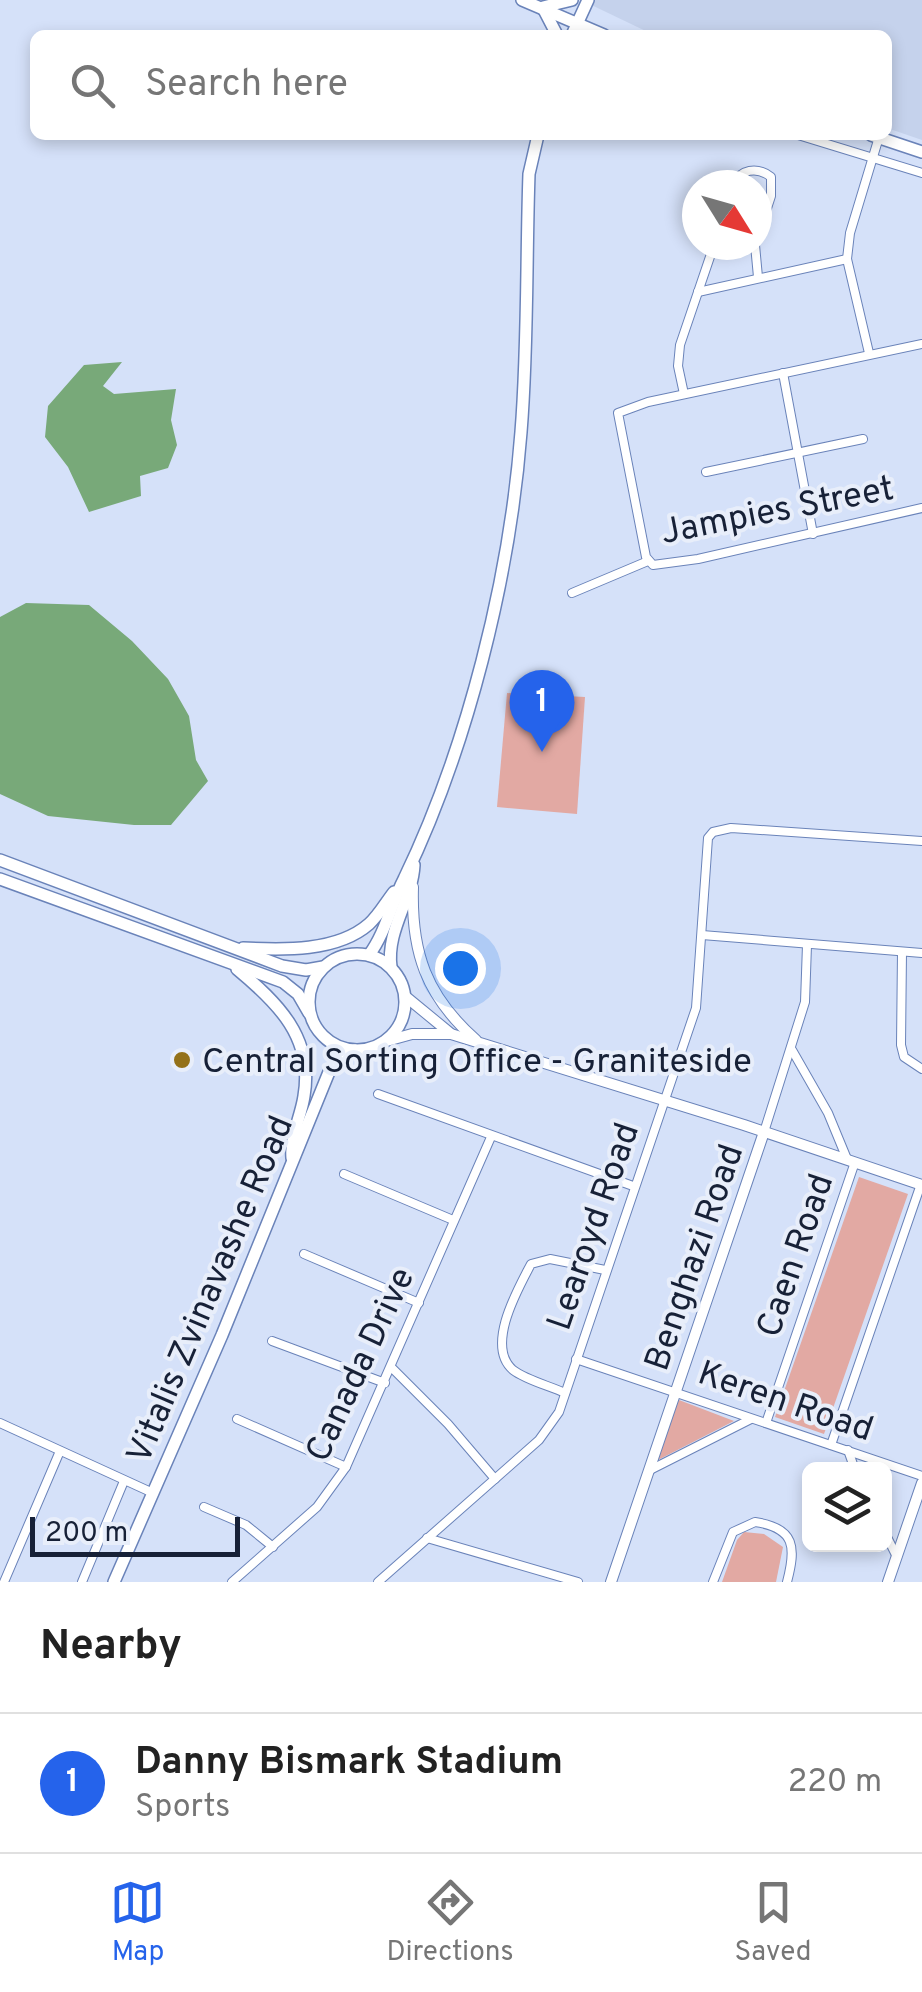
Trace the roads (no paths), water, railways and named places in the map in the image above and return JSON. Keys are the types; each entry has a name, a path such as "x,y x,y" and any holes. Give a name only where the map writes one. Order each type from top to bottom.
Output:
{"main road":[{"path":"522,0 542,7 574,29 588,0"},
{"path":"542,7 572,0"},
{"path":"542,7 554,30"},
{"path":"326,1040 354,1050 383,1042 401,1022 405,996 390,967 388,947 467,714 494,609 521,432 529,174 538,140"},
{"path":"887,140 922,152"},
{"path":"0,860 282,966 323,968 344,955 369,954 390,967"},
{"path":"0,879 283,982 298,994 326,1040 330,1072"},
{"path":"229,947 289,949 358,932 409,879"},
{"path":"369,954 409,879"},
{"path":"231,964 276,1002 288,1017 302,1048 305,1092 293,1137 292,1162"},
{"path":"310,1013 310,988 323,968"},
{"name":"Vitalis Zvinavashe Road","path":"114,1582 330,1072 354,1050"}],"street":[{"path":"815,140 922,173"},
{"path":"868,353 847,258 874,140"},
{"path":"698,292 847,258"},
{"path":"684,394 678,366 680,345 709,260"},
{"path":"757,260 758,276"},
{"path":"572,594 647,559 618,413 631,406 922,344"},
{"path":"783,374 814,534"},
{"path":"706,472 863,439"},
{"name":"Jampies Street","path":"647,559 656,565 698,560 922,508"},
{"name":"Learoyd Road","path":"378,1582 550,1428 696,1008 708,838 713,832 732,828 922,841"},
{"path":"409,879 420,960 442,1004 478,1042"},
{"path":"702,935 922,954"},
{"name":"Benghazi Road","path":"611,1582 792,1050 806,1002 807,946"},
{"path":"902,952 901,1045 904,1057 922,1070"},
{"path":"405,996 451,1034"},
{"path":"383,1042 412,1034 451,1034 921,1184 832,1445"},
{"path":"792,1050 851,1160"},
{"path":"378,1094 634,1186"},
{"name":"Canada Drive","path":"232,1582 317,1507 346,1467 491,1137"},
{"name":"Caen Road","path":"766,1423 851,1160"},
{"path":"344,1174 453,1220"},
{"path":"304,1254 418,1302"},
{"path":"565,1392 514,1370 505,1359 502,1342 510,1303 530,1264 550,1259 605,1270"},
{"path":"272,1341 385,1384"},
{"name":"Keren Road","path":"576,1359 848,1450 922,1480"},
{"path":"391,1367 495,1479"},
{"path":"236,1419 346,1467"},
{"path":"650,1470 752,1419"},
{"path":"0,1423 153,1493"},
{"path":"848,1450 852,1462"},
{"path":"4,1582 60,1452"},
{"path":"82,1582 124,1480"},
{"path":"888,1582 922,1480"},
{"path":"204,1507 246,1525 273,1546"},
{"path":"713,1582 734,1532 755,1522 783,1531 790,1541 794,1553 786,1582"},
{"path":"427,1538 578,1582"},
{"path":"892,1547 897,1557"}],"place":[{"name":"Danny Bismark Stadium","path":"542,752"},
{"name":"Central Sorting Office - Graniteside","path":"182,1060"}]}
